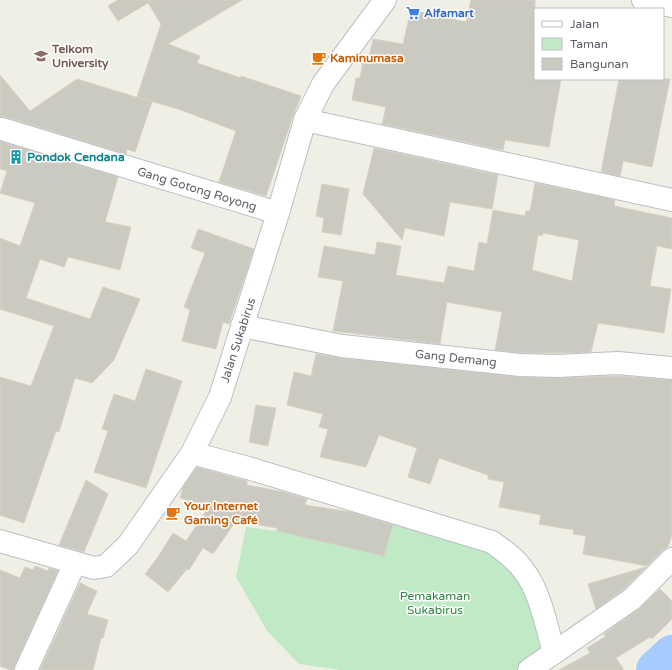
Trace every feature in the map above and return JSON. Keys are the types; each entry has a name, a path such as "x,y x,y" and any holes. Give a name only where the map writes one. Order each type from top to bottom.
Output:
{"street":[{"name":"Jalan Sukabirus","path":"0,541 94,568 106,566 128,545 192,453 220,397 278,213 305,120 323,84 385,0"},
{"path":"643,0 672,6"},
{"path":"305,120 672,200"},
{"name":"Gang Gotong Royong","path":"2,129 278,213"},
{"name":"Gang Demang","path":"242,326 342,346 520,365 557,366 618,363 672,368"},
{"path":"192,453 248,468 492,542 509,554 525,571 535,591 554,653"},
{"path":"529,670 632,599 672,559"},
{"path":"26,670 75,563"}],"green space":[{"name":"Pemakaman Sukabirus","path":"395,520 485,547 510,563 527,590 546,652 519,670 341,670 299,664 267,631 236,577 246,527 277,531 384,556"}],"building":[{"path":"118,0 242,0 168,44 200,56 197,63 301,96 266,196 219,182 236,131 181,110 137,97 161,24 148,3 118,21 108,6"},
{"path":"471,0 535,0 534,80 561,80 549,147 505,140 503,150 382,124 386,107 352,100 356,78 360,78 363,62 368,63 373,39 403,44 411,10 466,22"},
{"path":"0,75 30,111 77,79 152,102 135,152 127,149 126,154 6,117 0,117"},
{"path":"670,79 652,167 623,161 620,176 601,172 619,80"},
{"path":"0,141 118,177 105,222 131,227 120,270 68,257 64,267 40,259 26,298 90,319 103,287 140,299 114,360 92,383 75,378 59,432 56,431 24,523 0,515 0,377 31,386 54,326 0,309 0,238 20,246 35,203 0,193 7,171 0,169"},
{"path":"374,148 498,175 492,209 450,202 444,236 405,228 402,240 363,194"},
{"path":"535,183 615,200 614,206 672,218 672,249 657,246 650,286 671,289 664,333 598,323 591,352 521,353 495,350 502,312 447,302 440,344 333,331 343,281 318,277 324,246 375,255 377,242 401,246 396,275 444,283 448,266 474,271 479,242 487,244 493,210 525,216 526,211 530,211","holes":["543,233 579,240 572,281 532,270 538,235 542,236"]},
{"path":"322,184 349,189 341,235 322,232 324,218 316,216"},
{"path":"198,229 254,249 229,324 223,322 216,349 182,341 190,310 184,307 205,253 191,248"},
{"path":"316,354 519,377 558,378 618,376 672,380 672,535 668,547 647,566 583,554 586,536 573,534 574,530 539,524 541,515 499,507 504,482 488,479 488,475 439,458 430,484 408,477 417,448 379,435 366,467 320,457 328,429 319,427 323,414 287,405 294,372 311,376"},
{"path":"146,369 182,381 146,488 94,472 108,431 102,429 114,394 135,401"},
{"path":"256,405 276,408 268,446 249,442"},
{"path":"197,467 247,481 247,485 283,492 307,499 305,505 351,512 393,525 384,556 277,531 277,528 236,521 213,554 203,548 189,570 187,569 168,592 145,574 173,533 186,541 209,507 180,498 183,487"},
{"path":"86,480 108,494 84,552 59,545"},
{"path":"35,566 48,571 49,568 58,571 14,670 10,670 0,666 0,570 20,578 25,567 33,570"},
{"path":"646,567 624,589 596,609 588,584"},
{"path":"80,583 97,591 87,614 108,620 103,638 101,638 93,670 40,670"},
{"path":"660,589 672,601 672,619 652,639 650,637 616,658 624,670 559,670 590,653 587,648 605,637 604,634 639,609"}],"waterway":[{"path":"656,670 672,655"}],"place":[{"name":"Alfamart","path":"413,13"},
{"name":"Telkom University","path":"41,56"},
{"name":"Kaminumasa","path":"319,58"},
{"name":"Pondok Cendana","path":"16,157"},
{"name":"Your Internet Gaming Café","path":"173,513"}]}
